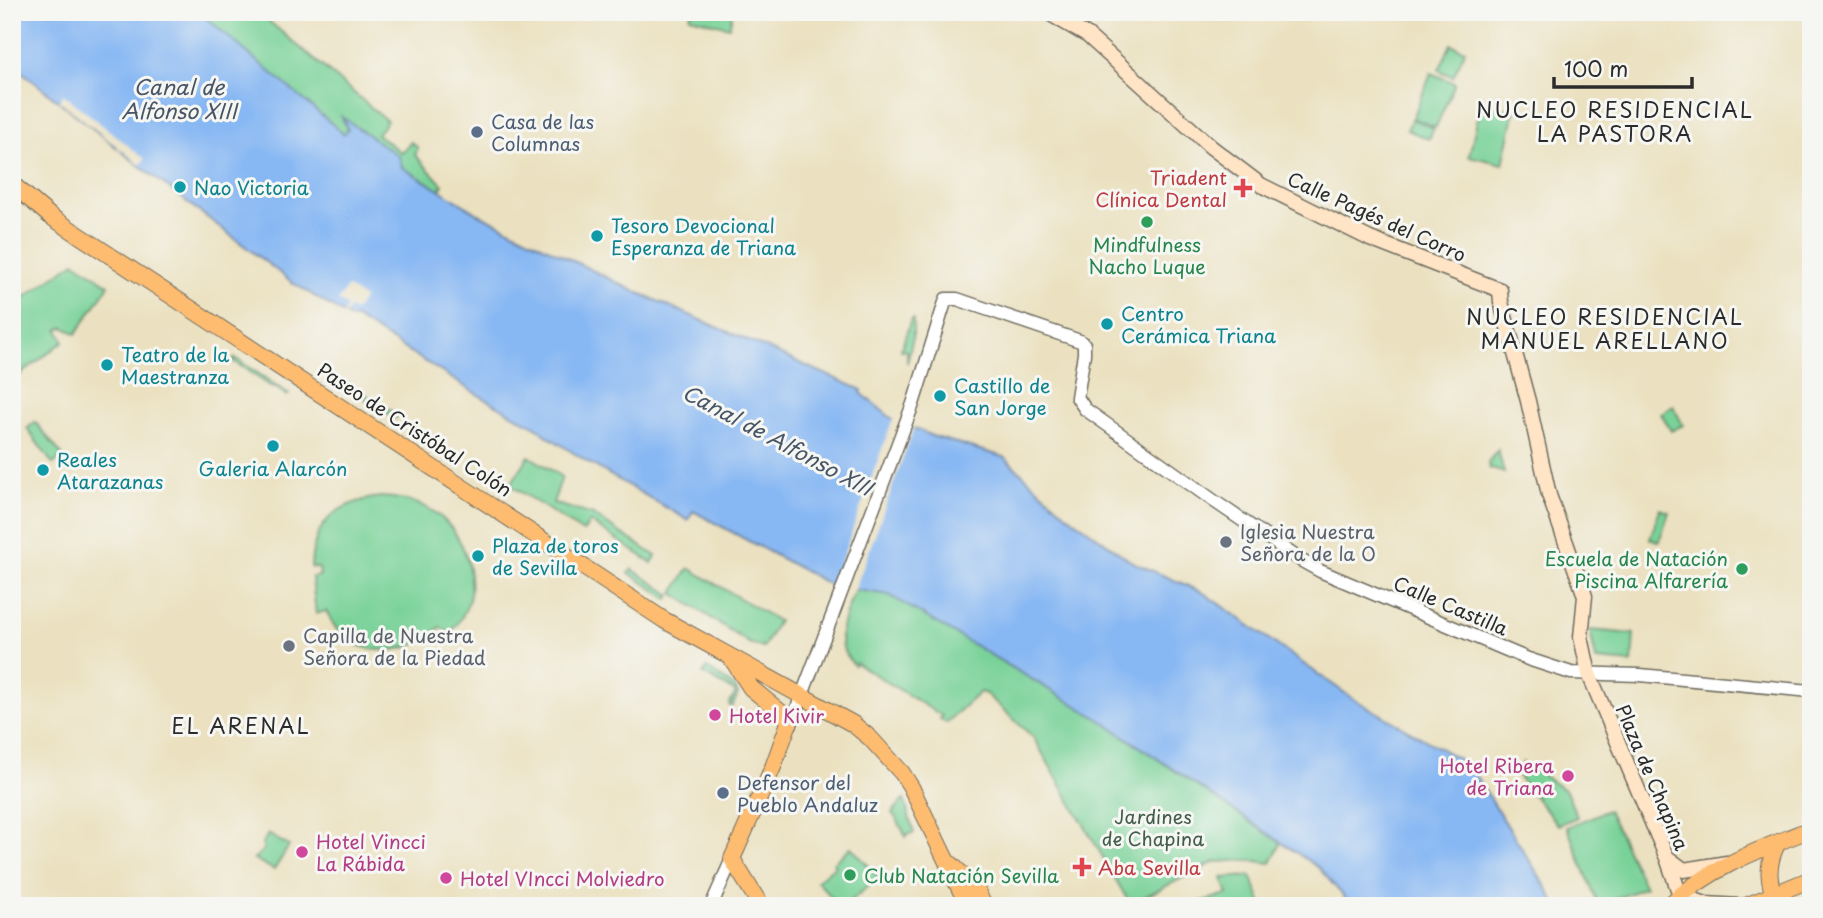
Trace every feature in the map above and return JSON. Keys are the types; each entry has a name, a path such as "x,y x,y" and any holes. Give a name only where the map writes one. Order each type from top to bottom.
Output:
{"main road":[{"name":"Calle Pagés del Corro","path":"1047,12 1088,36 1211,147 1261,185 1370,239 1500,290"},
{"name":"Paseo de Cristóbal Colón","path":"12,184 50,216 664,620 862,730 902,773 968,906"},
{"name":"Plaza de Chapina","path":"1500,290 1549,495 1586,596 1581,637 1589,674 1667,858 1674,901"},
{"path":"731,658 751,688 788,716 791,724 733,859 761,906"},
{"path":"1674,901 1729,862 1811,829"},
{"path":"1776,900 1768,873 1769,861 1778,842"},
{"path":"1667,858 1684,870 1729,862"},
{"path":"946,860 956,866 975,887 984,906"},
{"path":"1746,906 1776,900 1811,879"},
{"path":"1674,901 1740,906"}],"street":[{"name":"Calle Castilla","path":"803,695 913,404 946,299 957,299 1080,341 1084,344 1084,354 1076,390 1080,404 1085,409 1302,561 1528,659 1571,673 1640,675 1811,691"},
{"path":"791,724 803,695"},
{"path":"711,906 733,859"}],"green space":[{"path":"203,12 212,18 217,12 258,12 387,121 377,134 402,153 411,142 418,148 415,155 443,185 440,190 402,167 343,119 348,130 344,134 198,13"},
{"path":"691,12 733,12 729,27 690,17"},
{"path":"1451,44 1465,50 1453,77 1439,70"},
{"path":"1431,73 1455,83 1436,127 1413,118"},
{"path":"1481,103 1515,110 1503,164 1469,156"},
{"path":"1412,119 1434,128 1429,139 1407,130"},
{"path":"75,262 109,285 76,334 63,327 58,330 64,341 18,376 12,368 12,306"},
{"path":"911,319 913,337 907,363 907,351 901,350"},
{"path":"235,358 289,394 287,396 233,361"},
{"path":"344,381 398,415 395,419 342,384"},
{"path":"1673,406 1683,425 1671,431 1661,413"},
{"path":"35,422 63,456 53,464 27,429"},
{"path":"1498,450 1504,473 1489,468 1488,462"},
{"path":"529,456 562,477 553,503 593,515 656,556 652,563 590,522 583,532 510,485"},
{"path":"380,497 396,498 424,507 447,523 456,534 468,563 471,585 467,606 450,634 440,627 417,643 404,648 376,650 350,640 338,631 326,611 316,614 312,577 320,576 319,568 311,567 316,538 322,527 339,510"},
{"path":"1660,509 1669,512 1659,542 1650,539"},
{"path":"689,568 778,621 763,648 749,643 673,593"},
{"path":"632,569 671,595 668,599 629,573"},
{"name":"Jardines de Chapina","path":"855,589 889,594 1099,719 1281,843 1271,863 1248,860 1215,862 1130,904 1033,737 986,694 980,692 946,723 940,719 942,716 856,663 854,665 847,656 841,638 844,619"},
{"path":"1590,630 1634,634 1632,663 1596,660"},
{"path":"707,668 735,687 738,694 732,707 729,705 736,692 703,674"},
{"path":"1523,762 1566,791 1577,817 1558,825 1518,776"},
{"path":"904,799 914,833 906,837 892,813"},
{"path":"1608,810 1645,887 1599,906 1567,827"},
{"path":"268,834 289,846 274,870 254,859 264,849 262,844"},
{"name":"Club Natación Sevilla","path":"851,847 879,877 845,906 839,906 817,881 835,866 833,863"},
{"path":"1251,876 1263,906 1185,906 1228,894 1222,878"}],"water":[{"name":"Canal de Alfonso XIII","path":"12,12 199,12 344,134 348,130 342,117 399,156 402,167 479,214 632,290 862,390 861,393 891,418 932,436 1004,457 1066,514 1132,562 1202,592 1352,698 1469,765 1556,906 1352,906 1319,868 1099,719 889,595 832,586 693,511 688,520 586,461 541,430 475,393 354,317 352,319 293,283 12,64"}],"pier":[{"path":"63,94 145,159 140,165 121,149 117,150 118,147 87,123 85,125 85,121 61,102 58,103"},
{"path":"347,287 364,298 355,311 350,308 345,315 343,314 347,307 338,301"},
{"path":"894,416 915,425 854,592 831,589"}],"place":[{"name":"Casa de las Columnas","path":"477,132"},
{"name":"Nao Victoria","path":"180,187"},
{"name":"Triadent Clínica Dental","path":"1243,188"},
{"name":"Mindfulness Nacho Luque","path":"1147,222"},
{"name":"Tesoro Devocional Esperanza de Triana","path":"597,236"},
{"name":"Centro Cerámica Triana","path":"1107,324"},
{"name":"Teatro de la Maestranza","path":"107,365"},
{"name":"Castillo de San Jorge","path":"940,396"},
{"name":"Galeria Alarcón","path":"273,446"},
{"name":"Reales Atarazanas","path":"43,470"},
{"name":"Iglesia Nuestra Señora de la O","path":"1226,542"},
{"name":"Plaza de toros de Sevilla","path":"478,556"},
{"name":"Escuela de Natación Piscina Alfarería","path":"1742,569"},
{"name":"Capilla de Nuestra Señora de la Piedad","path":"289,646"},
{"name":"Hotel Kivir","path":"715,715"},
{"name":"Hotel Ribera de Triana","path":"1568,776"},
{"name":"Defensor del Pueblo Andaluz","path":"723,793"},
{"name":"Hotel Vincci La Rábida","path":"302,852"},
{"name":"Aba Sevilla","path":"1082,867"},
{"name":"Club Natación Sevilla","path":"850,875"},
{"name":"Hotel VIncci Molviedro","path":"446,878"}],"district":[{"name":"NUCLEO RESIDENCIAL LA PASTORA","path":"1615,121"},
{"name":"NUCLEO RESIDENCIAL MANUEL ARELLANO","path":"1605,328"},
{"name":"EL ARENAL","path":"241,725"}]}
